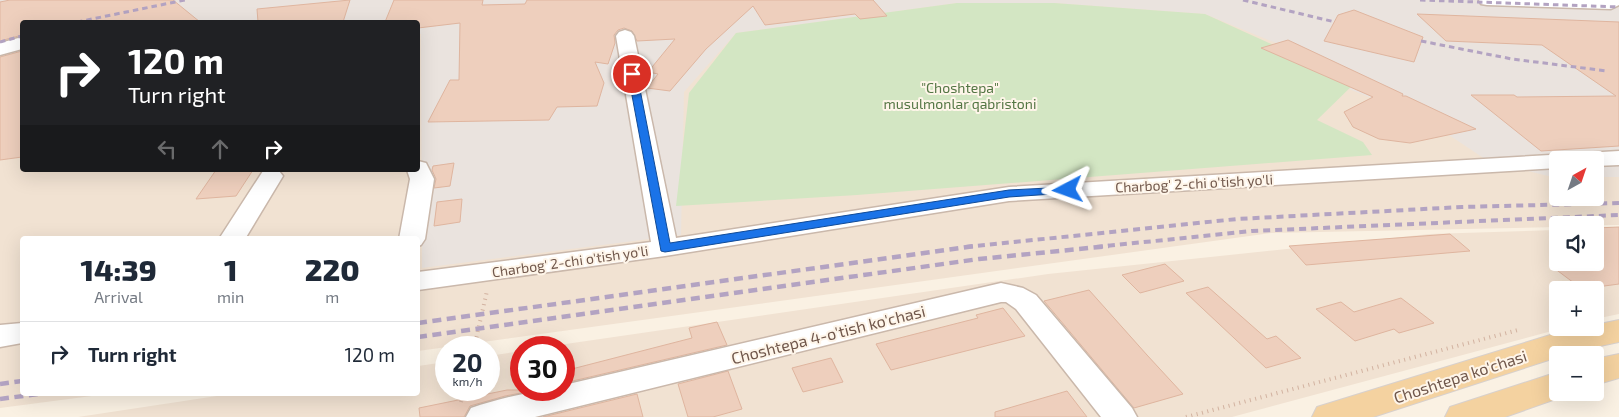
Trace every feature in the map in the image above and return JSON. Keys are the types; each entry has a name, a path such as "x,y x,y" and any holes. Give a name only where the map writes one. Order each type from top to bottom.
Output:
{"main road":[{"name":"Choshtepa ko'chasi","path":"1330,417 1560,344 1619,331"},
{"path":"1604,370 1619,366"},
{"path":"1462,417 1549,388"}],"street":[{"path":"1487,0 1610,4 1614,0"},
{"path":"625,36 665,248"},
{"path":"0,49 20,44"},
{"path":"1604,159 1619,158"},
{"name":"Charbog' 2-chi o'tish yo'li","path":"420,281 665,248 1009,194 1549,162"},
{"path":"412,236 422,179 419,172"},
{"path":"234,236 271,176"},
{"name":"Choshtepa 4-o'tish ko'chasi","path":"483,417 997,292 1007,292 1018,296 1026,302 1120,417"},
{"path":"0,336 20,333"}],"path":[{"path":"477,336 492,271"},
{"path":"1186,417 1522,329"}],"shaded area":[{"path":"0,0 1619,0 1619,225 1604,225 1604,216 1549,216 1549,227 1271,233 526,336 510,336 510,338 500,340 500,336 435,336 435,349 420,351 420,236 20,236 20,396 92,396 0,408"},
{"path":"0,0 1619,0 1619,177 1604,177 1604,151 1549,151 1549,176 1488,161 1428,121 1349,89 1364,79 1205,14 1054,3 957,3 736,33 684,92 681,235 422,268 420,20 20,20 20,87 0,91"},
{"path":"1619,229 1619,314 1604,317 1604,281 1549,281 1549,332 1232,417 78,417 217,396 420,396 420,366 435,364 435,401 500,401 500,354 510,353 510,401 575,401 575,343 1048,274 1430,234 1549,230 1549,271 1604,271 1604,250"}],"green space":[{"name":"\"Choshtepa\" musulmonlar qabristoni","path":"957,3 1054,3 1205,14 1269,43 1359,79 1317,120 1363,142 1372,155 857,195 676,206 689,93 736,33"}],"building":[{"path":"10,0 173,0 198,20 20,20 20,36 0,41 0,2"},
{"path":"350,0 344,20 258,20 257,9"},
{"path":"394,0 483,0 482,5 525,4 527,0 873,0 887,16 860,19 855,14 765,25 753,6 706,49 670,91 647,88 658,74 648,72 675,39 637,41 632,31 624,28 618,30 614,35 615,43 608,64 595,62 604,83 597,106 557,107 549,120 428,122 450,80 459,80 460,23 420,28 420,20 386,20"},
{"path":"1354,10 1423,37 1414,62 1324,41 1338,15"},
{"path":"1417,14 1619,22 1619,146 1541,151 1471,95 1514,95 1517,97 1616,96 1542,45 1446,41"},
{"path":"1288,40 1403,94 1402,96 1406,96 1476,129 1410,143 1379,139 1353,127 1344,112 1373,97 1261,48"},
{"path":"20,52 20,157 0,160 0,57"},
{"path":"454,163 450,186 434,188 436,179 432,170 433,166"},
{"path":"215,172 252,172 236,196 196,199"},
{"path":"462,199 460,222 434,226 437,202"},
{"path":"1619,227 1619,284 1604,286 1604,281 1571,281 1558,271 1604,271 1604,228"},
{"path":"1450,234 1470,251 1306,265 1289,246"},
{"path":"1165,264 1184,281 1140,293 1122,275"},
{"path":"1208,287 1267,339 1276,336 1301,358 1266,368 1186,293"},
{"path":"1089,290 1183,394 1134,408 1044,301"},
{"path":"1401,298 1434,323 1399,333 1394,329 1355,341 1316,309 1341,302 1354,312"},
{"path":"1003,308 1025,336 891,370 876,344 978,318 976,315"},
{"path":"717,322 727,345 575,380 575,368 692,338 689,328"},
{"path":"831,358 843,382 803,392 792,368"},
{"path":"728,371 742,409 713,417 688,417 678,384"},
{"path":"510,390 510,395 500,397 500,391"},
{"path":"1067,391 1087,417 995,417 995,412"},
{"path":"637,394 643,417 543,417"},
{"path":"453,401 488,401 470,406 464,417 420,417 419,408"}],"railway":[{"path":"87,20 185,0"},
{"path":"1243,0 1335,22"},
{"path":"1420,0 1619,7"},
{"path":"0,42 20,37"},
{"path":"1421,41 1512,59 1607,71"},
{"path":"973,246 1237,219 1462,207 1619,203"},
{"path":"1096,247 1252,231 1619,215"},
{"path":"420,323 973,246"},
{"path":"966,247 973,246"},
{"path":"420,337 979,259 1109,246"},
{"path":"0,384 20,381"},
{"path":"0,399 23,396"}],"route":[{"path":"632,74 665,248 1009,194 1068,190"}]}
